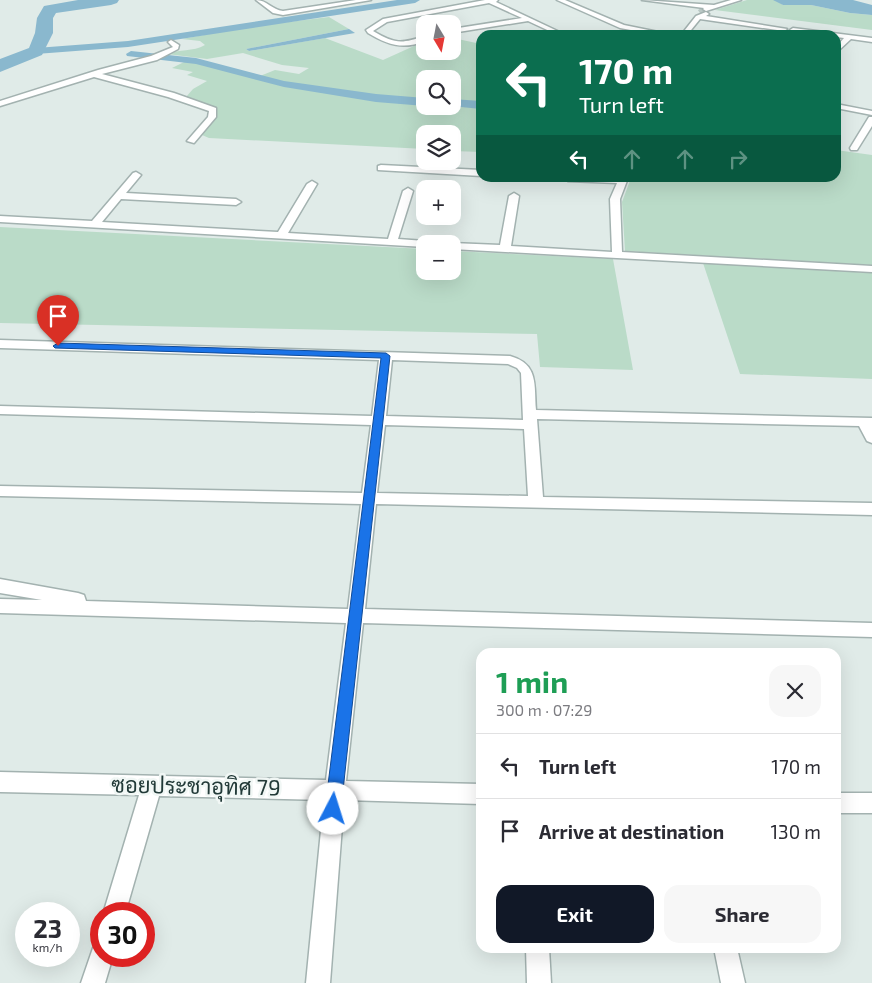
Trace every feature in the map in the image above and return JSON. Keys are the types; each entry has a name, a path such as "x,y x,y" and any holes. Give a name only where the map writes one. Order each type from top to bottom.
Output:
{"street":[{"path":"260,0 275,12 283,13 368,0"},
{"path":"416,43 412,45 395,45 370,32 370,30 385,20 392,18 493,0 553,30"},
{"path":"560,0 622,27 640,30"},
{"path":"645,0 784,28"},
{"path":"689,30 705,12 738,0"},
{"path":"461,30 530,19"},
{"path":"841,36 872,40"},
{"path":"841,46 849,37"},
{"path":"0,104 157,57 177,47 172,42"},
{"path":"95,74 171,95 213,110 212,117 191,140"},
{"path":"841,107 872,113"},
{"path":"854,148 872,119"},
{"path":"381,168 476,173"},
{"path":"94,225 136,175"},
{"path":"617,255 614,199 622,182"},
{"path":"281,236 312,184"},
{"path":"392,242 408,191"},
{"path":"119,196 236,202"},
{"path":"505,249 514,196"},
{"path":"0,219 416,243"},
{"path":"461,247 872,269"},
{"path":"0,344 510,360 521,365 527,372 536,502"},
{"path":"318,983 335,790 386,356"},
{"path":"0,410 378,421 868,422 872,438"},
{"path":"0,491 872,509"},
{"path":"0,586 124,609"},
{"path":"0,606 872,630"},
{"name":"ซอยประชาอุทิศ 79","path":"0,782 476,794"},
{"path":"118,902 152,785"},
{"path":"841,802 872,803"},
{"path":"538,953 539,983"},
{"path":"727,953 733,983"},
{"path":"93,983 98,967"}],"green space":[{"path":"747,0 776,0 783,5 811,5 850,13 872,15 872,30 715,10"},
{"path":"329,17 349,29 246,49 249,51 325,38 383,60 416,45 416,60 461,60 461,40 476,43 476,152 461,151 461,125 416,125 416,149 209,138 202,135 215,118 211,106 186,97 193,89 207,81 187,75 193,72 172,68 188,60 209,63 260,76 275,70 299,74 309,68 282,65 243,53 207,59 167,54 196,49 205,45 200,41 182,39 247,27"},
{"path":"841,151 872,155 872,265 625,251 622,202 630,182 841,182"},
{"path":"0,227 416,249 416,280 461,280 461,251 613,259 633,370 540,367 537,334 0,323"},
{"path":"703,263 872,273 872,379 740,374"}],"water":[{"path":"773,0 853,0 872,5 872,15 850,13 811,5 783,5"},
{"path":"349,29 355,33 249,51 246,49"}],"waterway":[{"path":"0,66 36,51 44,33 45,18 50,9 111,0"},
{"path":"36,51 128,44 415,0"},
{"path":"131,54 196,61 284,84 376,98 416,101"},
{"path":"461,104 476,105"}],"tunnel":[{"path":"700,13 704,10"}],"route":[{"path":"58,346 386,356 333,809"}]}
